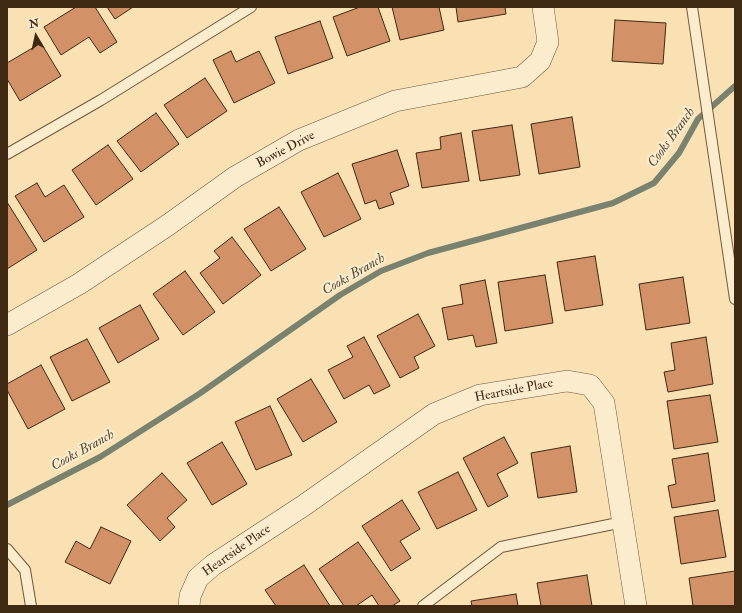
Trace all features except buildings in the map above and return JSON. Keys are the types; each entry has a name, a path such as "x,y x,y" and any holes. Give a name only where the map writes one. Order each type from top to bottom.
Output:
{"street":[{"name":"Bowie Drive","path":"7,325 80,284 235,178 299,140 395,101 522,77 540,61 548,42 543,7"},
{"name":"Heartside Place","path":"189,606 190,596 198,578 213,565 303,506 434,414 480,395 567,381 590,385 604,403 636,606"}],"lane":[{"path":"7,154 101,100 251,7"},
{"path":"692,7 735,299"},
{"path":"423,606 501,547 623,522"},
{"path":"7,549 25,570 31,606"}],"waterway":[{"name":"Cooks Branch","path":"7,505 100,457 199,394 340,295 381,271 428,253 613,203 654,183 679,153 698,119 735,86"}]}
